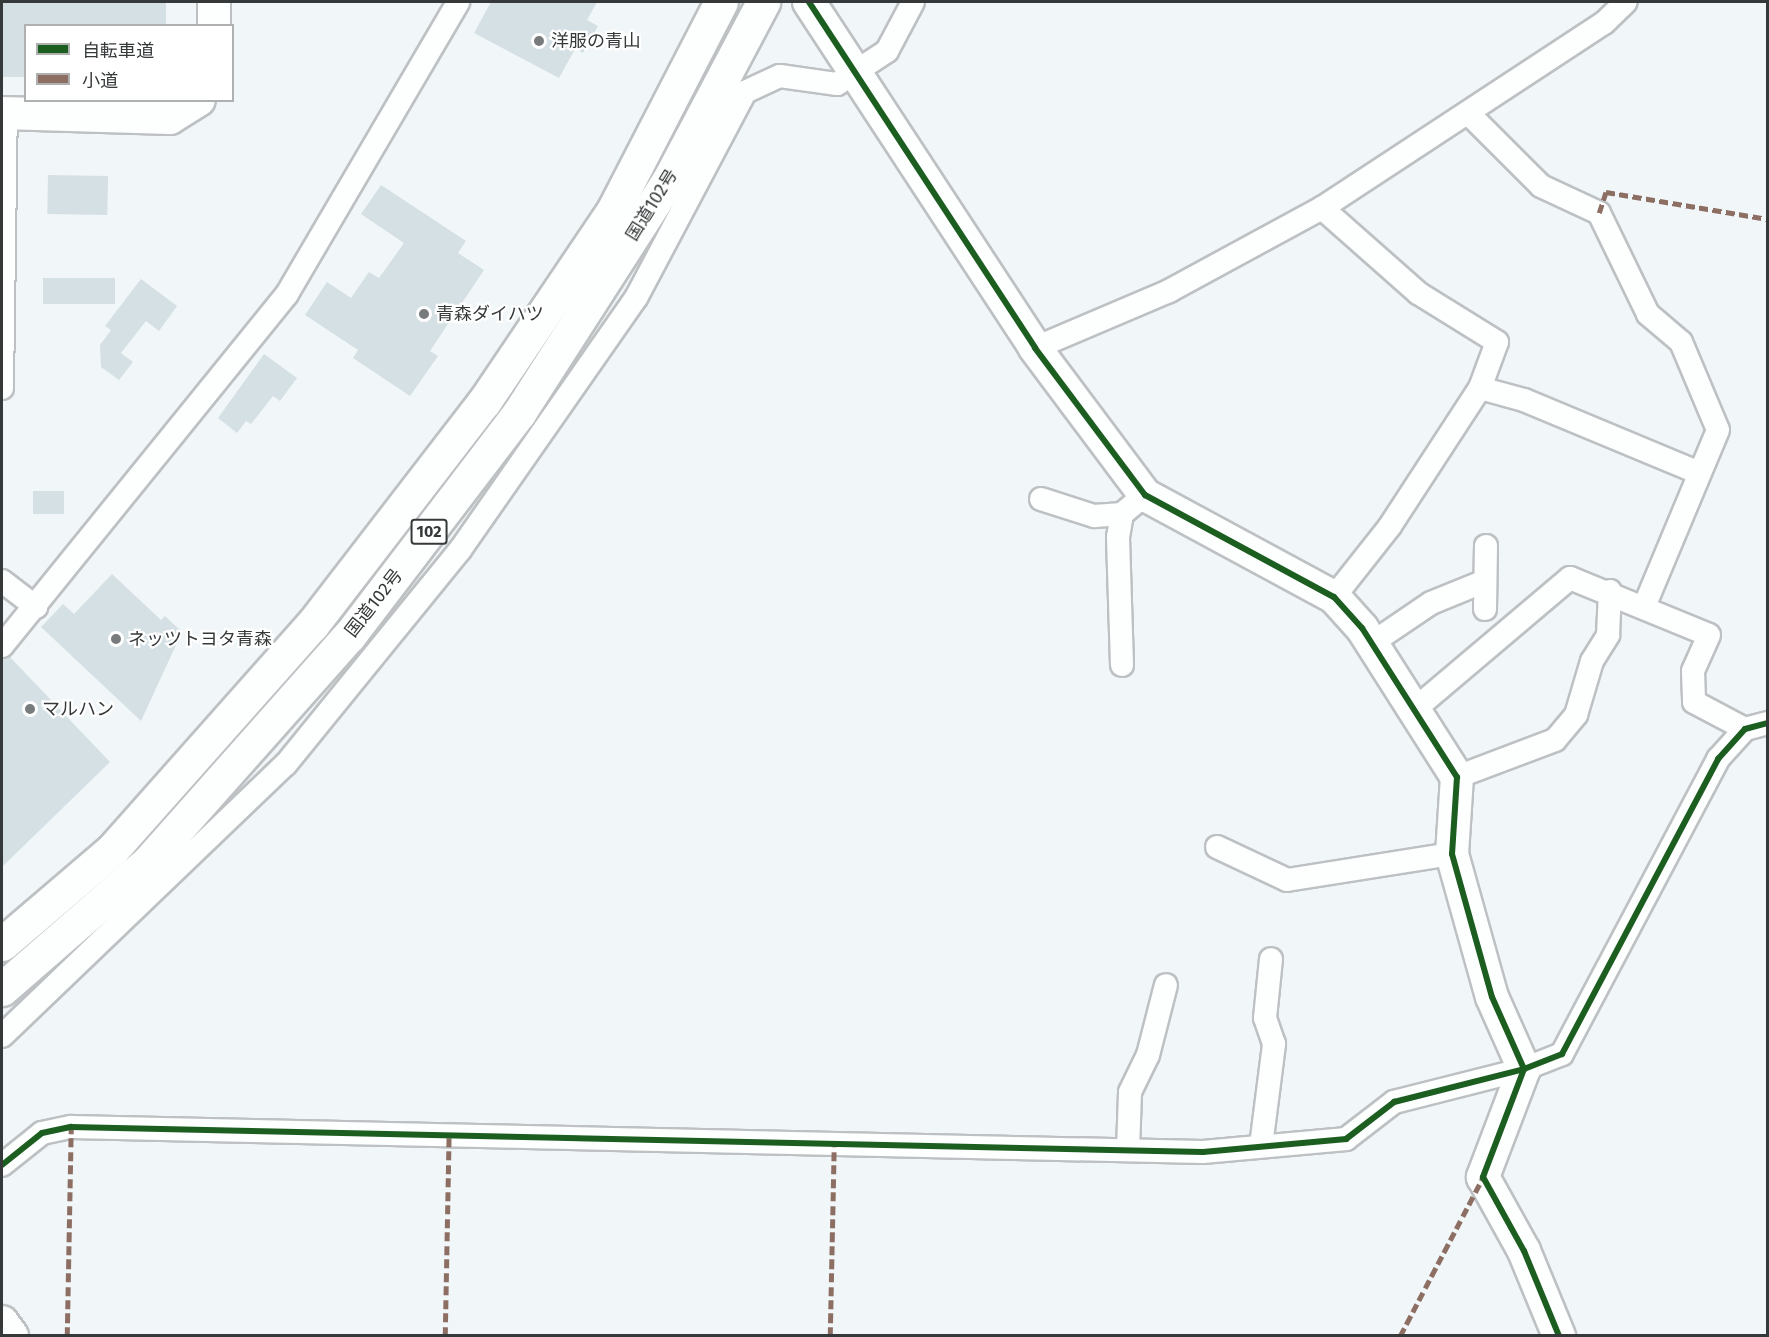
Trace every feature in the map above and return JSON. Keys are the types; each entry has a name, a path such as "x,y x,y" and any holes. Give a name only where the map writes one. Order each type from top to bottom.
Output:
{"highway":[{"name":"国道102号","path":"2,944 112,850 312,625 484,402 614,209 721,2"},
{"name":"国道102号","path":"2,989 148,862 349,636 519,413 671,176 763,2"}],"street":[{"path":"214,2 214,24"},
{"path":"2,646 36,608 287,294 458,2"},
{"path":"809,2 1035,348 1134,505 1334,597 1372,643 1456,777 1452,854 1492,997 1524,1069 1483,1177 1524,1251 1559,1335"},
{"path":"2,1036 286,764 460,550 636,298 745,92 780,76 824,87 855,74 886,51 913,2"},
{"path":"1035,348 1169,291 1322,208 1604,23 1626,2"},
{"path":"2,388 4,113 170,118 196,102"},
{"path":"1468,113 1541,186 1599,213 1648,314 1681,342 1718,430 1697,472 1644,607"},
{"path":"1322,208 1418,293 1497,342 1480,388 1390,526 1334,597"},
{"path":"1480,388 1524,400 1697,472"},
{"path":"1041,499 1094,516 1134,505"},
{"path":"1122,664 1118,537 1134,505"},
{"path":"1485,609 1486,546"},
{"path":"1415,709 1570,578 1610,591 1709,635 1693,671 1694,702 1745,729"},
{"path":"1372,643 1431,603 1485,580"},
{"path":"2,581 36,608"},
{"path":"1456,777 1555,740 1576,715 1592,661 1608,635 1610,591"},
{"path":"2,1166 42,1133 71,1127 1128,1150 1262,1146 1346,1139 1394,1102 1524,1069 1562,1054 1718,759 1745,729 1767,723"},
{"path":"1217,847 1287,880 1452,854"},
{"path":"1262,1146 1274,1044 1265,1018 1271,959"},
{"path":"1128,1150 1130,1092 1148,1055 1166,985"},
{"path":"2,1322 12,1335"}],"building":[{"path":"2,2 166,2 166,24 24,24 24,77 2,77"},
{"name":"洋服の青山","path":"491,2 597,2 587,20 598,26 583,53 575,49 559,78 474,33"},
{"path":"48,175 108,176 107,215 47,214"},
{"path":"381,185 466,241 458,253 484,270 430,351 438,356 410,396 353,358 358,350 305,315 327,282 351,298 369,272 379,278 404,243 361,214"},
{"path":"43,278 115,278 115,304 43,304"},
{"path":"141,279 177,306 159,331 146,321 121,353 133,362 119,380 101,367 100,345 111,330 105,326"},
{"path":"264,354 297,378 280,401 273,396 251,424 246,421 237,433 218,418"},
{"path":"33,491 64,491 64,514 33,514"},
{"path":"112,574 161,620 165,616 182,632 141,721 41,627 63,604 74,614"},
{"name":"マルハン","path":"10,657 110,762 2,867 2,659"}],"marked path":[{"path":"1599,213 1606,192 1768,219"},
{"path":"67,1336 71,1127"},
{"path":"445,1336 449,1135"},
{"path":"830,1336 834,1144"},
{"path":"1400,1336 1483,1177"}],"cycle path":[{"path":"809,2 1035,348 1145,495 1334,597 1362,628 1457,777 1452,854 1492,997 1524,1069 1483,1177 1524,1251 1559,1336"},
{"path":"2,1165 42,1133 71,1127 1203,1152 1346,1139 1394,1102 1524,1069 1562,1054 1718,759 1745,729 1768,723"}],"place":[{"name":"洋服の青山","path":"539,41"},
{"name":"青森ダイハツ","path":"424,314"},
{"name":"ネッツトヨタ青森","path":"116,639"},
{"name":"マルハン","path":"30,709"}]}
